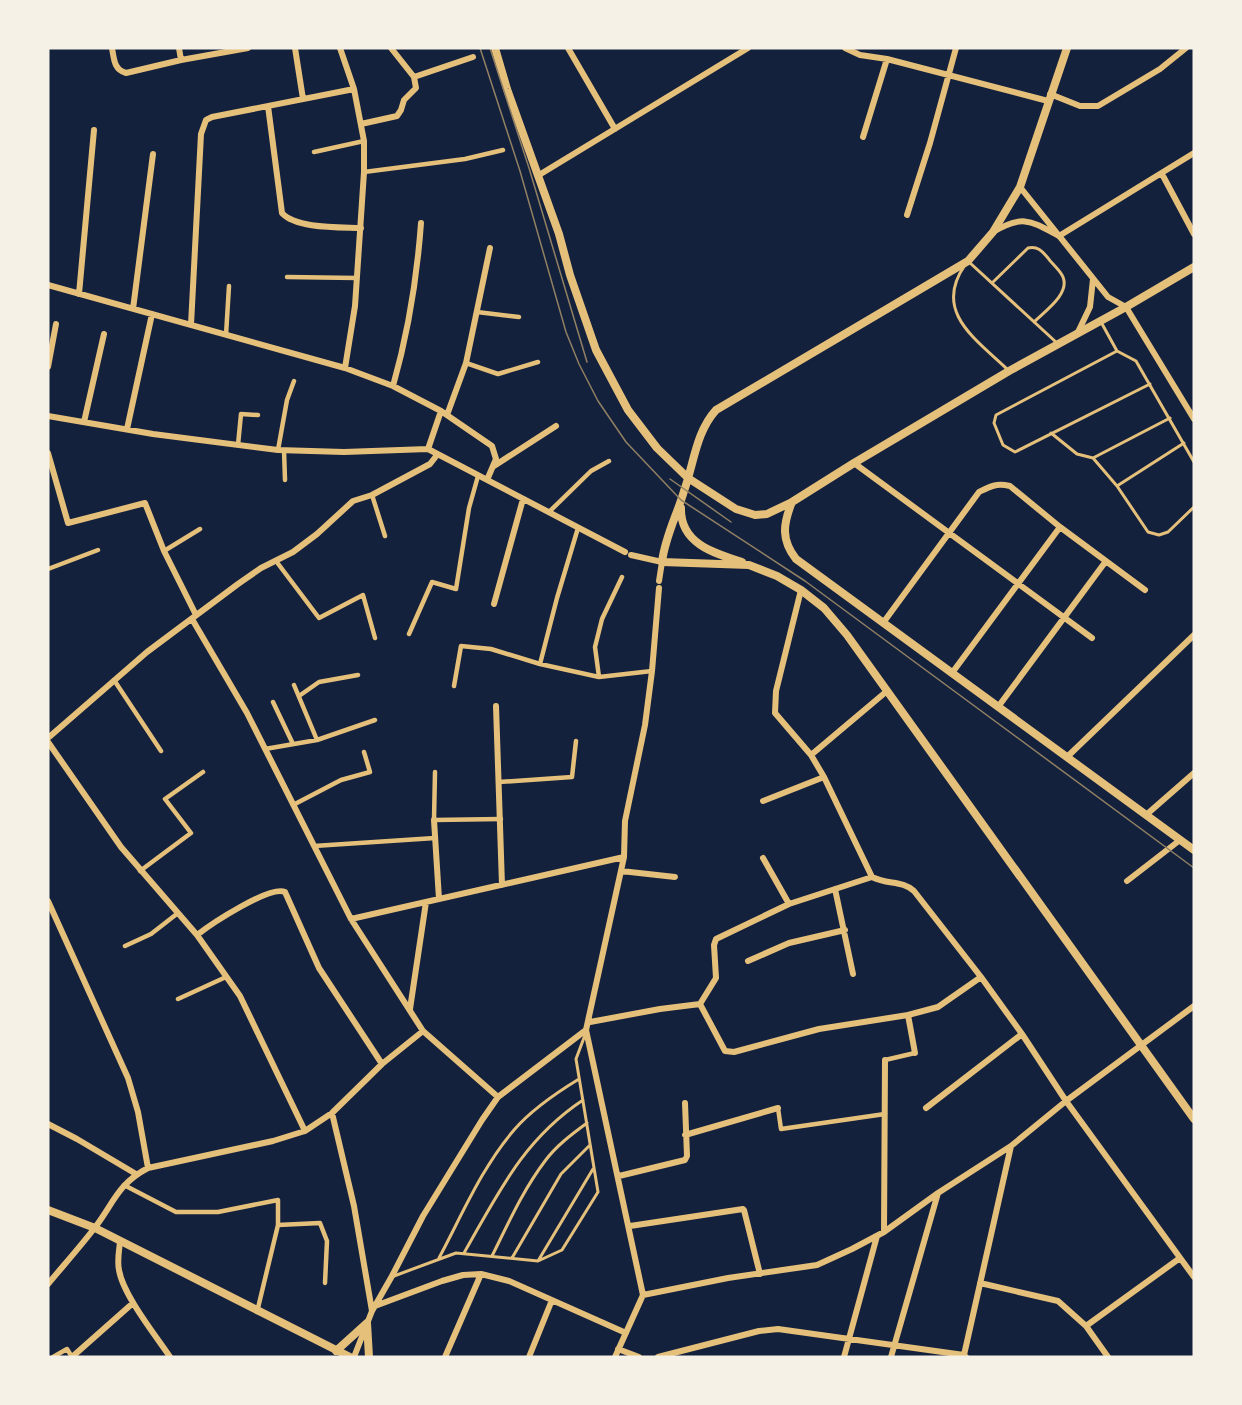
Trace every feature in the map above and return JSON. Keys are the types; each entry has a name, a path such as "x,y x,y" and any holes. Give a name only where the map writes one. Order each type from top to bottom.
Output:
{"main road":[{"path":"48,1210 95,1228 257,1312 352,1357"},
{"path":"336,1351 367,1323"},
{"path":"367,1323 369,1357"}],"street":[{"path":"112,48 116,66 123,73 248,48"},
{"path":"179,48 181,60"},
{"path":"295,48 303,99"},
{"path":"340,48 354,89 364,141 355,306 345,368"},
{"path":"361,124 397,116 404,100 416,88 414,77 391,48"},
{"path":"495,48 596,350 628,410 657,448 688,478 736,509 755,515 766,514 792,502 1009,371 1194,267"},
{"path":"568,48 615,129"},
{"path":"539,175 748,48"},
{"path":"845,48 860,55 887,59 1080,106 1098,106 1160,69 1186,48"},
{"path":"907,216 956,48"},
{"path":"352,1357 373,1308 423,1216 498,1097 586,1030 590,1022 624,856 625,821 645,725 664,549 707,419 720,406 968,261 993,232 1020,188 1067,48"},
{"path":"414,77 472,57"},
{"path":"863,137 887,59"},
{"path":"191,326 202,130 206,120 354,89"},
{"path":"268,106 282,213 298,223 361,228"},
{"path":"79,294 94,130"},
{"path":"314,152 364,141"},
{"path":"364,172 465,159 503,150"},
{"path":"1059,236 1194,153"},
{"path":"133,309 153,154"},
{"path":"1161,174 1194,234"},
{"path":"1020,188 1093,279 1112,300 1126,307 1194,419"},
{"path":"993,232 1022,220 1059,236"},
{"path":"393,386 405,340 418,262 421,223"},
{"path":"428,449 466,363 490,248"},
{"path":"287,278 357,278"},
{"path":"1078,332 1090,307 1093,279"},
{"path":"48,285 345,368 393,386 444,413 492,446 496,456 494,467 487,480"},
{"path":"226,335 229,286"},
{"path":"477,312 519,316"},
{"path":"127,429 152,314"},
{"path":"48,367 56,324"},
{"path":"84,422 104,334"},
{"path":"466,363 498,374 538,362"},
{"path":"285,480 281,450 287,400 294,381"},
{"path":"238,445 241,414 258,415"},
{"path":"48,416 281,450 344,452 428,449 628,553 662,562 749,565"},
{"path":"494,467 556,426"},
{"path":"48,453 68,523 145,503 194,617 247,713 351,919 423,1031 498,1097"},
{"path":"305,1131 240,996 179,912 140,871 121,847 48,740 147,652 194,617 261,568 293,552 317,534 353,501 372,495 430,464 437,455"},
{"path":"549,512 591,471 609,461"},
{"path":"854,463 1092,638"},
{"path":"409,634 432,582 456,590 469,508 478,476"},
{"path":"883,623 979,492 999,484 1010,486 1060,527 1145,590"},
{"path":"372,495 385,536"},
{"path":"494,604 523,499"},
{"path":"681,500 682,525 696,543 710,551 777,576 801,590 824,608 848,635 1194,1119"},
{"path":"792,502 786,517 784,538 788,549 806,568 1194,850"},
{"path":"952,673 1060,527"},
{"path":"540,664 578,528"},
{"path":"164,551 200,529"},
{"path":"48,569 98,550"},
{"path":"276,561 319,618 363,595 375,638"},
{"path":"998,707 1106,561"},
{"path":"599,677 595,647 602,620 622,577"},
{"path":"801,590 776,691 775,713 811,755 872,876 883,882 911,888 1023,1034 1066,1101 1194,1277"},
{"path":"1068,758 1194,635"},
{"path":"454,686 460,646 491,649 540,664 599,677 652,672"},
{"path":"299,696 319,682 357,675"},
{"path":"114,680 161,751"},
{"path":"294,685 317,740"},
{"path":"811,755 887,691"},
{"path":"273,702 293,744"},
{"path":"496,706 502,885"},
{"path":"265,749 317,740 375,720"},
{"path":"499,782 572,777 576,741"},
{"path":"293,805 341,780 370,772 364,752"},
{"path":"435,771 434,820 439,899"},
{"path":"140,871 191,833 165,798 203,772"},
{"path":"1146,815 1194,773"},
{"path":"763,801 824,777"},
{"path":"434,820 501,819"},
{"path":"314,846 435,838"},
{"path":"1127,880 1180,840"},
{"path":"351,919 624,856"},
{"path":"763,858 789,904"},
{"path":"621,871 675,877"},
{"path":"700,1004 716,978 714,945 716,939 789,904 872,876"},
{"path":"835,889 853,974"},
{"path":"197,935 223,916 241,907 277,891 285,892 318,968 382,1064"},
{"path":"48,901 128,1078 138,1112 148,1168"},
{"path":"410,1010 426,902"},
{"path":"125,946 151,934 179,912"},
{"path":"748,961 789,943 845,930"},
{"path":"178,999 226,976"},
{"path":"700,1004 725,1051 734,1052 819,1029 908,1015 938,1007 981,977"},
{"path":"590,1022 660,1008 700,1004"},
{"path":"643,1295 728,1278 817,1264 877,1236 1011,1146 1066,1101 1194,1006"},
{"path":"884,1232 885,1060 915,1053 908,1015"},
{"path":"586,1030 630,1226 643,1295 615,1357"},
{"path":"48,1284 95,1228 123,1185 136,1174 148,1168 263,1143 305,1131 332,1113 382,1064 423,1031"},
{"path":"926,1108 1023,1034"},
{"path":"619,1176 684,1161 687,1156 685,1103"},
{"path":"685,1135 778,1108 782,1129 885,1114"},
{"path":"332,1113 354,1206 373,1308"},
{"path":"48,1124 136,1174"},
{"path":"658,1357 768,1329 789,1330 965,1356 1011,1146"},
{"path":"123,1185 176,1212 218,1212 278,1200 278,1225 257,1312"},
{"path":"891,1357 938,1193"},
{"path":"630,1226 742,1209 760,1274"},
{"path":"278,1225 320,1222 327,1241 325,1283"},
{"path":"844,1357 877,1236"},
{"path":"120,1242 118,1267 120,1275 133,1303 170,1357"},
{"path":"1086,1326 1180,1257"},
{"path":"373,1308 442,1281 463,1275 482,1274 509,1281 626,1333"},
{"path":"445,1357 482,1274"},
{"path":"980,1283 1053,1298 1086,1326 1108,1357"},
{"path":"529,1357 552,1300"},
{"path":"53,1357 67,1349 72,1357 133,1303"},
{"path":"618,1349 639,1357"}],"lane":[{"path":"992,283 1028,248 1034,247 1040,250 1062,275 1065,285 1062,293 1034,322"},
{"path":"1009,371 963,327 956,315 953,302 954,288 958,276 968,261 1058,344"},
{"path":"1100,320 1117,351 1136,360 1194,462"},
{"path":"1117,351 996,415 994,423 1003,445 1015,452 1150,384"},
{"path":"1093,458 1170,418"},
{"path":"1051,434 1077,454 1093,458 1117,486 1148,532 1159,535 1168,532 1194,507"},
{"path":"1117,486 1184,443"},
{"path":"392,1276 456,1253 538,1261 562,1250 598,1192 576,1059 586,1030"},
{"path":"438,1259 490,1162 514,1129 552,1095 579,1079"},
{"path":"464,1254 508,1174 532,1143 561,1115 583,1100"},
{"path":"492,1256 527,1189 546,1160 586,1123"},
{"path":"512,1258 561,1174 590,1145"},
{"path":"538,1261 594,1167"}],"tram line":[{"path":"480,48 520,171 566,332 598,401 626,442 681,500 805,581 1194,868"},
{"path":"490,48 529,168 587,362"},
{"path":"670,479 731,522"}]}
